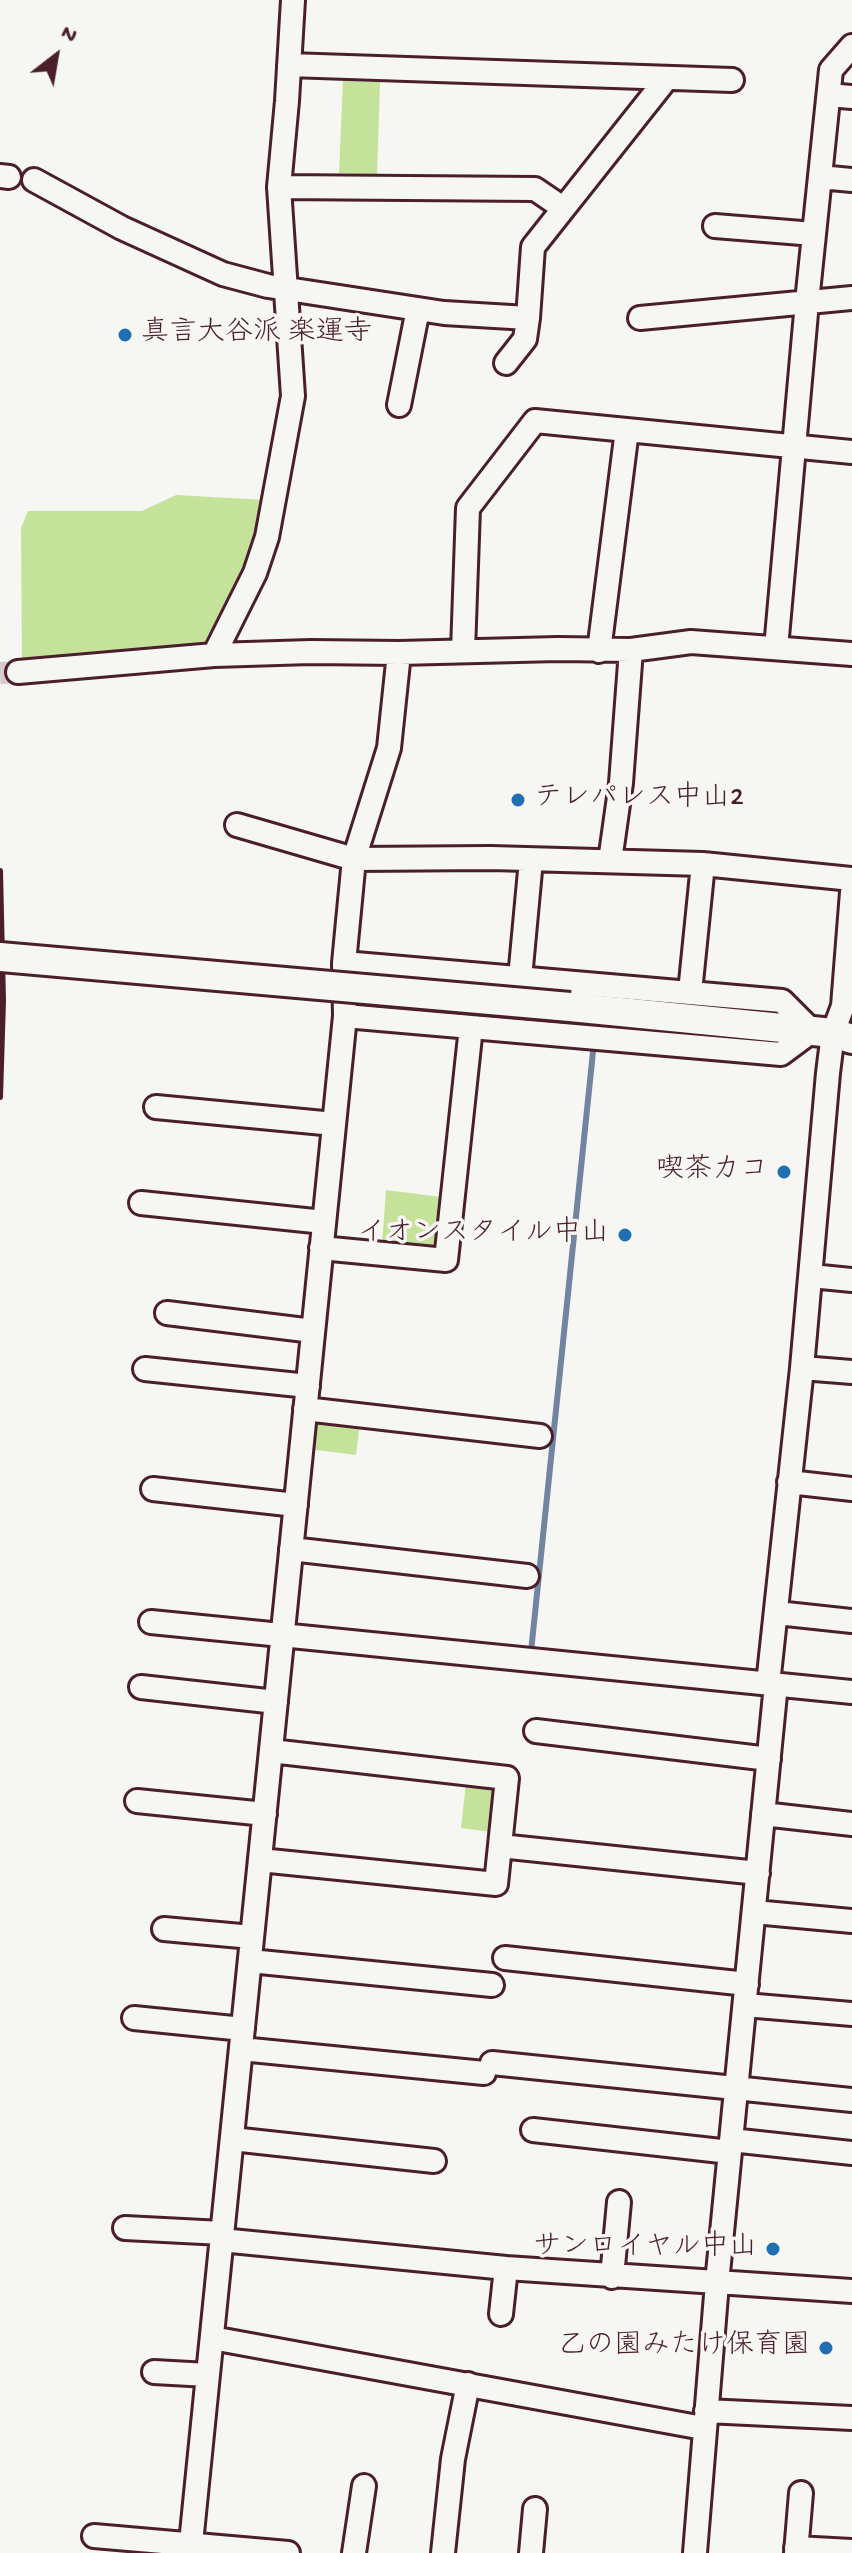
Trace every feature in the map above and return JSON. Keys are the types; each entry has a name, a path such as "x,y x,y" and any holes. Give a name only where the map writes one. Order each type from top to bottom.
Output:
{"street":[{"path":"214,655 255,573 267,537 293,396 279,187 293,0"},
{"path":"776,648 831,70 852,46"},
{"path":"289,65 732,80"},
{"path":"506,363 525,339 533,247 667,78"},
{"path":"829,95 852,97"},
{"path":"820,177 852,180"},
{"path":"34,180 122,228 223,274 268,286 444,313 528,318"},
{"path":"279,187 535,189 563,208"},
{"path":"715,226 814,234"},
{"path":"640,318 852,298"},
{"path":"399,405 418,309"},
{"path":"463,651 468,508 535,421 852,452"},
{"path":"599,651 627,430"},
{"path":"18,672 214,655 599,651 691,642 852,654"},
{"path":"610,861 621,783 631,650"},
{"path":"190,2549 345,1016 344,963 354,859 389,748 399,653"},
{"path":"237,825 354,859 703,864 852,879"},
{"path":"520,978 531,860"},
{"path":"690,992 703,864"},
{"path":"695,2553 717,2283 769,1759 777,1613 789,1482 832,1034 843,1006 852,892"},
{"path":"0,957 570,1007 832,1034"},
{"path":"344,963 782,1001 832,1034"},
{"path":"553,1035 557,981"},
{"path":"345,1016 781,1054 832,1034"},
{"path":"321,1248 446,1260 471,1027"},
{"path":"156,1107 334,1124"},
{"path":"141,1203 324,1222"},
{"path":"811,1276 852,1280"},
{"path":"167,1313 313,1331"},
{"path":"802,1368 852,1372"},
{"path":"145,1369 308,1386"},
{"path":"305,1409 540,1436"},
{"path":"789,1482 852,1489"},
{"path":"153,1489 296,1505"},
{"path":"291,1549 527,1576"},
{"path":"777,1613 852,1621"},
{"path":"151,1622 852,1692"},
{"path":"141,1687 276,1702"},
{"path":"536,1731 769,1759"},
{"path":"260,1860 496,1884 507,1778 271,1751"},
{"path":"137,1801 265,1814"},
{"path":"763,1814 852,1824"},
{"path":"500,1846 758,1873"},
{"path":"754,1912 852,1921"},
{"path":"164,1929 252,1937"},
{"path":"505,1958 746,1994 852,2014"},
{"path":"250,1961 492,1985"},
{"path":"134,2018 242,2039 488,2068 852,2100"},
{"path":"533,2130 852,2153"},
{"path":"232,2139 434,2161"},
{"path":"612,2277 619,2202"},
{"path":"125,2228 506,2268 852,2291"},
{"path":"501,2314 506,2268"},
{"path":"212,2338 468,2384 705,2420 852,2418"},
{"path":"154,2372 208,2375"},
{"path":"443,2553 453,2459 468,2384"},
{"path":"354,2553 364,2486"},
{"path":"801,2493 796,2551 852,2551"},
{"path":"531,2553 535,2509"},
{"path":"94,2536 190,2549 288,2553"}],"green space":[{"path":"343,81 380,82 377,175 339,173"},
{"path":"176,495 266,500 243,578 206,647 22,662 21,528 28,511 142,511"},
{"path":"386,1190 441,1197 436,1243 430,1249 382,1245"},
{"path":"305,1409 361,1415 356,1455 301,1448"},
{"path":"466,1783 489,1786 495,1791 491,1832 461,1828"}],"waterway":[{"path":"531,1652 594,1042"}],"tunnel":[{"path":"0,673 18,672"}],"railway":[{"path":"0,871 3,1001 0,1097"}],"place":[{"name":"真言大谷派 楽運寺","path":"125,335"},
{"name":"テレパレス中山2","path":"518,800"},
{"name":"喫茶カコ","path":"784,1172"},
{"name":"イオンスタイル中山","path":"625,1235"},
{"name":"サンロイヤル中山","path":"773,2249"},
{"name":"乙の園みたけ保育園","path":"826,2348"}]}
